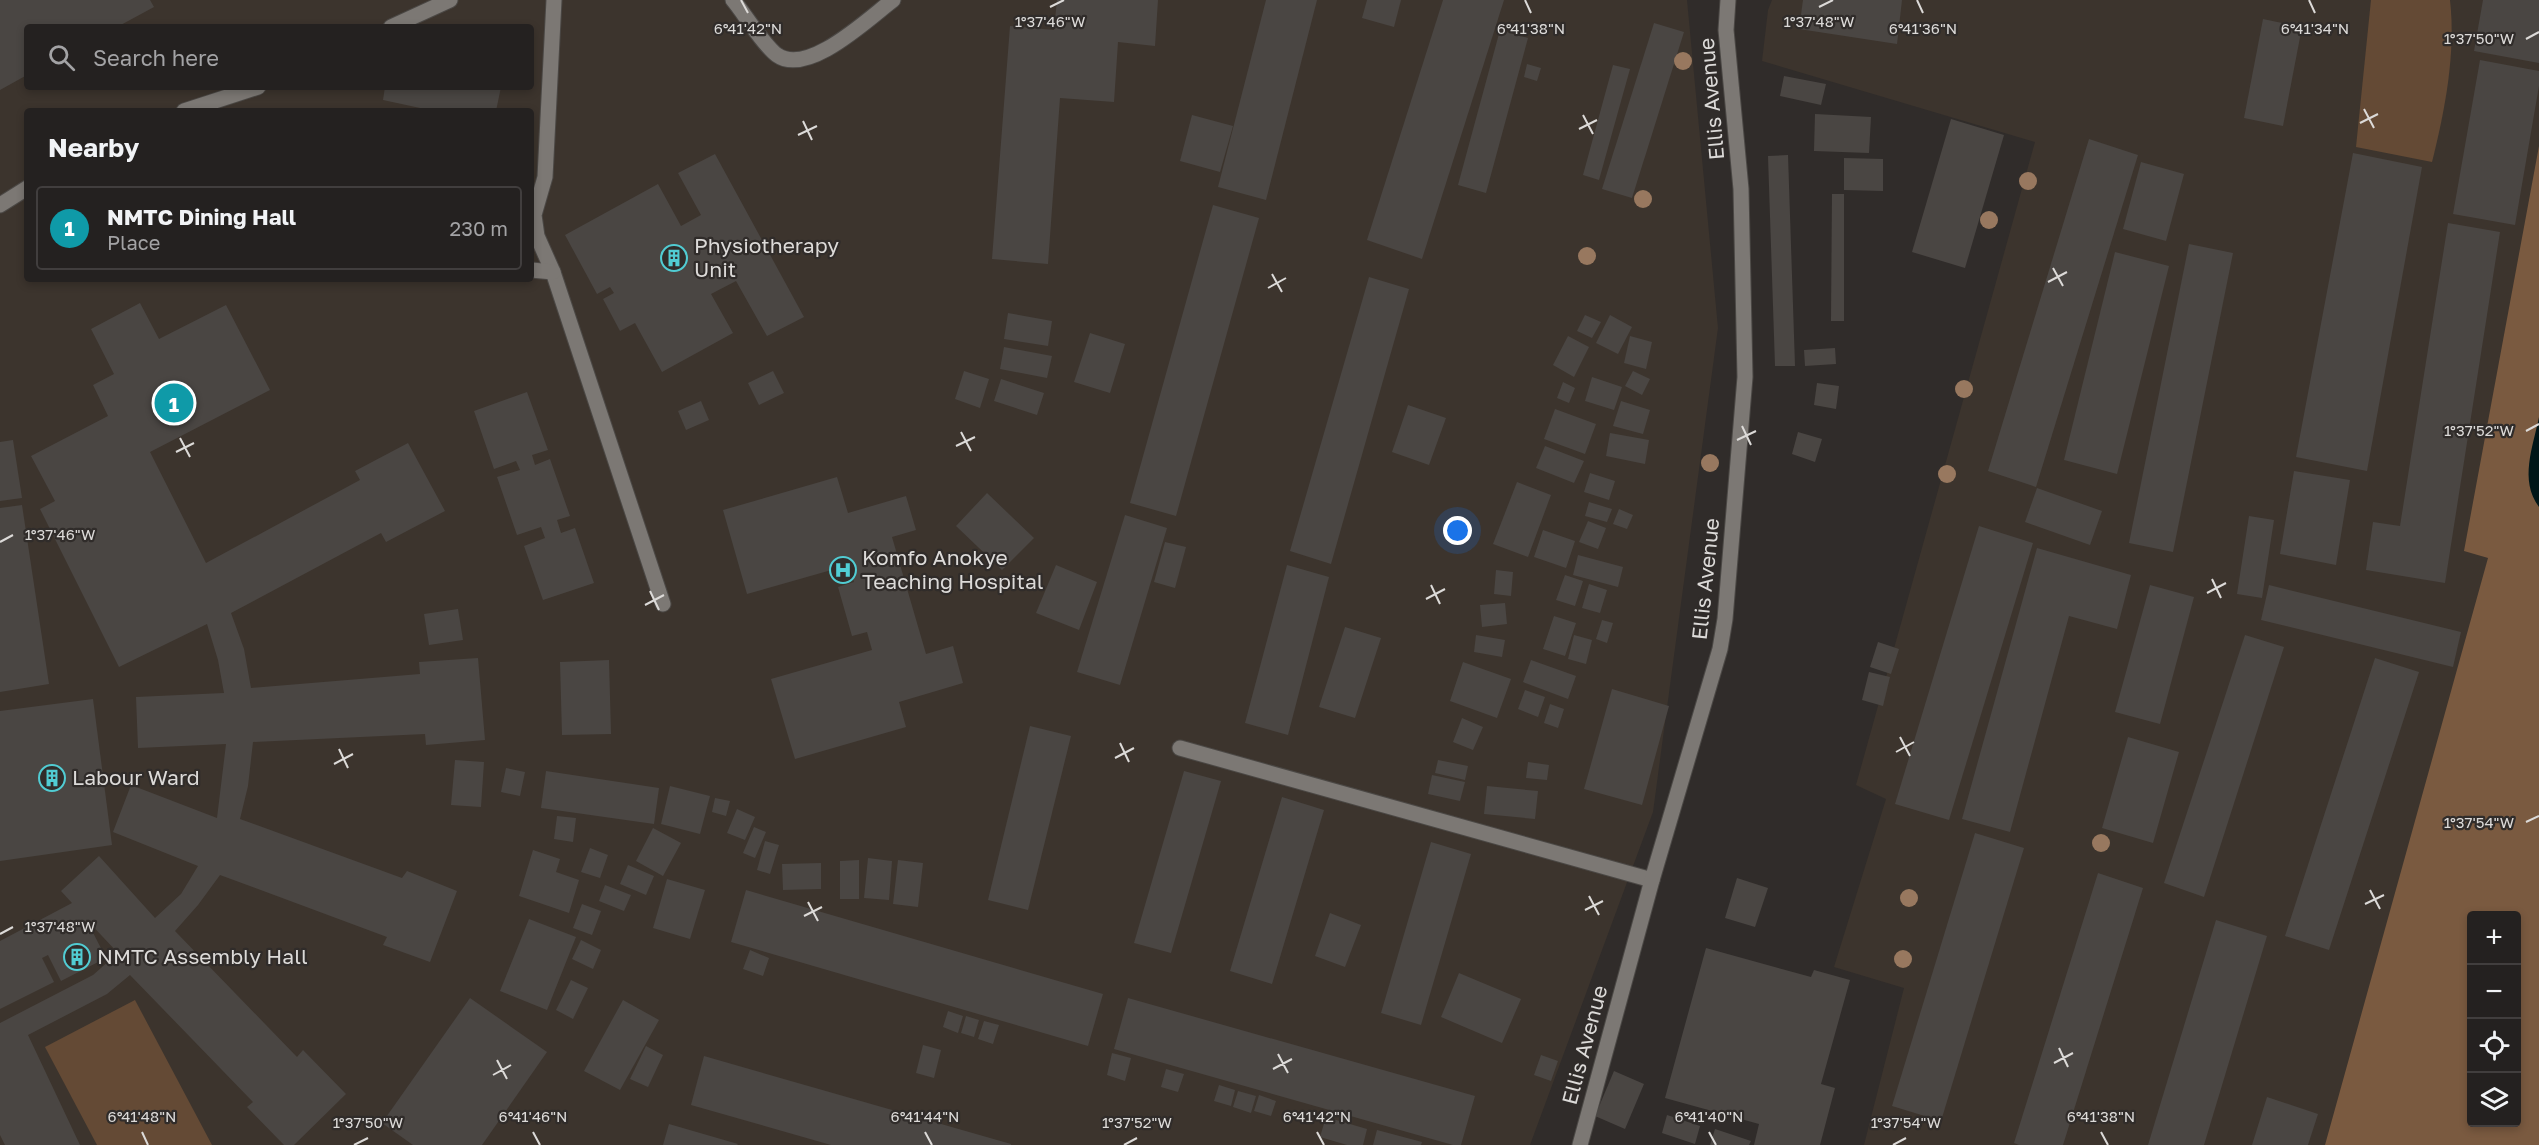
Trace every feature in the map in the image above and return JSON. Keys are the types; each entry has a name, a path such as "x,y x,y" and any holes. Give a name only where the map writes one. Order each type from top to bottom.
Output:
{"street":[{"path":"398,24 450,0"},
{"path":"554,0 545,177 534,215 537,236 553,272 663,604"},
{"path":"733,0 777,55 797,61 818,55 893,0"},
{"name":"Ellis Avenue","path":"1580,1145 1652,880 1720,649 1726,608 1745,377 1742,189 1726,30 1728,0"},
{"path":"193,108 249,90"},
{"path":"0,205 24,190"},
{"path":"534,270 553,272"},
{"path":"1180,748 1652,880"}],"shaded area":[{"name":"Komfo Anokye Teaching Hospital","path":"0,0 1687,0 1718,328 1653,812 1530,1145 0,1145"},
{"path":"1772,0 2539,0 2539,228 2482,556 2505,564 2340,1145 1864,1145 1904,988 1834,967 1886,799 1856,785 2035,142 1762,61 1768,10"},
{"path":"2371,0 2450,0 2452,40 2448,81 2432,162 2356,147"},
{"path":"2539,146 2539,1145 2325,1145 2488,558 2464,551"},
{"path":"2539,417 2539,507 2530,486 2529,463"},
{"path":"135,1000 212,1145 97,1145 45,1047"}],"building":[{"path":"0,0 150,0 154,7 123,24 24,24 24,77 0,90"},
{"path":"1057,0 1158,0 1155,46 1118,42 1114,102 1060,98 1048,264 992,259 1010,26 1054,30"},
{"path":"1266,0 1317,0 1266,200 1218,187"},
{"path":"1367,0 1401,0 1394,27 1362,18"},
{"path":"1443,0 1504,0 1422,259 1367,240"},
{"path":"1803,0 1902,0 1897,44 1799,29"},
{"path":"2483,0 2539,0 2539,63 2474,51"},
{"path":"2263,19 2302,27 2283,126 2244,118"},
{"path":"1654,23 1684,32 1632,198 1602,189"},
{"path":"1500,30 1528,38 1486,193 1458,185"},
{"path":"2480,60 2539,71 2539,86 2515,225 2453,214"},
{"path":"1527,64 1541,68 1537,81 1524,77"},
{"path":"1613,65 1630,69 1599,180 1583,175"},
{"path":"1784,76 1826,84 1821,105 1780,96"},
{"path":"385,90 500,90 497,108 420,108 383,100"},
{"path":"1815,114 1871,117 1869,153 1814,151"},
{"path":"1192,115 1233,126 1220,172 1180,161"},
{"path":"1951,119 2004,135 1965,268 1912,252"},
{"path":"2089,139 2138,155 2036,487 1988,471"},
{"path":"2353,153 2422,167 2367,471 2296,457"},
{"name":"Physiotherapy Unit","path":"715,154 804,317 767,336 736,281 711,294 733,333 662,372 635,323 620,331 603,299 614,293 610,287 597,294 565,235 658,184 681,226 701,215 678,173"},
{"path":"1788,155 1795,366 1775,366 1768,156"},
{"path":"1844,158 1883,159 1883,191 1844,190"},
{"path":"2141,162 2184,174 2166,241 2123,229"},
{"path":"1832,194 1844,194 1844,321 1831,321"},
{"path":"1213,205 1259,218 1176,516 1130,503"},
{"path":"2448,223 2500,232 2445,583 2366,570 2373,522 2400,526"},
{"path":"2189,244 2233,253 2173,552 2129,543"},
{"path":"2115,252 2169,266 2117,474 2064,460"},
{"path":"1369,277 1409,289 1331,564 1290,551"},
{"path":"140,303 159,339 226,305 270,390 150,452 206,563 360,480 355,471 408,443 445,511 386,542 381,533 231,613 244,649 251,688 420,674 419,662 478,658 485,740 426,745 425,734 253,742 248,786 240,819 402,878 407,871 457,891 430,962 383,945 387,937 220,875 175,931 297,1057 303,1050 346,1094 294,1145 284,1145 247,1107 253,1102 130,975 107,994 28,1035 80,1145 5,1145 0,1135 0,1023 93,975 118,953 86,919 106,958 61,981 48,955 42,958 54,982 0,1009 0,941 72,903 61,891 99,856 155,918 181,894 198,866 113,832 131,785 217,818 226,744 138,748 136,697 224,693 218,660 207,624 119,667 40,509 55,501 31,456 108,416 93,385 114,374 91,329"},
{"path":"1008,313 1052,321 1048,346 1004,339"},
{"path":"1585,315 1601,322 1592,338 1577,331"},
{"path":"1610,315 1632,327 1618,354 1596,343"},
{"path":"1090,333 1125,344 1110,393 1074,382"},
{"path":"1568,336 1589,347 1574,377 1553,365"},
{"path":"1630,336 1652,342 1646,369 1624,363"},
{"path":"1004,347 1052,356 1047,378 1000,369"},
{"path":"1835,348 1836,364 1805,366 1804,350"},
{"path":"773,371 784,393 759,405 748,383"},
{"path":"964,371 989,379 980,408 955,399"},
{"path":"1633,371 1650,379 1642,395 1625,386"},
{"path":"1592,377 1622,387 1614,410 1585,401"},
{"path":"1001,379 1044,393 1037,415 994,401"},
{"path":"1563,382 1575,388 1569,403 1557,398"},
{"path":"1817,383 1839,386 1836,409 1814,405"},
{"path":"527,392 548,450 532,455 535,465 550,459 570,516 557,520 561,533 575,528 594,583 543,600 524,546 545,538 541,527 517,535 497,477 520,470 516,461 494,469 474,411"},
{"path":"701,401 709,420 686,430 678,411"},
{"path":"1621,401 1650,410 1643,434 1613,426"},
{"path":"1408,405 1446,418 1429,465 1392,452"},
{"path":"1555,409 1596,424 1585,454 1544,439"},
{"path":"1798,432 1822,439 1815,462 1792,454"},
{"path":"1610,433 1649,440 1645,464 1606,456"},
{"path":"13,440 22,498 0,501 0,442"},
{"path":"1545,446 1584,461 1574,483 1536,468"},
{"path":"2294,471 2350,480 2336,565 2280,554"},
{"path":"1590,473 1615,481 1609,500 1584,492"},
{"path":"837,477 848,513 906,496 916,530 892,537 926,654 953,646 963,683 899,702 906,727 795,759 771,679 872,650 867,632 852,636 838,587 854,582 849,565 747,594 723,510"},
{"path":"1517,482 1551,495 1528,557 1493,544"},
{"path":"2037,488 2102,511 2090,545 2025,522"},
{"path":"987,493 1034,538 1002,570 956,526"},
{"path":"1589,502 1612,509 1607,522 1585,516"},
{"path":"22,505 49,684 0,692 0,508"},
{"path":"1619,509 1633,515 1627,529 1613,524"},
{"path":"1125,515 1167,528 1120,685 1077,672"},
{"path":"2249,516 2274,520 2262,598 2237,594"},
{"path":"1588,521 1606,528 1598,549 1579,542"},
{"path":"1979,526 2033,543 1949,820 1895,804"},
{"path":"1543,530 1575,541 1566,568 1534,557"},
{"path":"1165,542 1186,547 1175,588 1154,582"},
{"path":"2037,548 2131,575 2117,629 2069,616 2010,832 1962,819"},
{"path":"1578,555 1623,567 1618,587 1573,575"},
{"path":"1056,565 1097,582 1079,630 1036,613"},
{"path":"1287,565 1329,577 1288,735 1245,723"},
{"path":"1496,570 1513,572 1511,596 1494,594"},
{"path":"1565,575 1583,581 1575,606 1556,600"},
{"path":"1589,584 1607,590 1600,613 1582,608"},
{"path":"2150,585 2194,597 2160,724 2115,712"},
{"path":"2269,585 2461,632 2453,667 2261,620"},
{"path":"1505,603 1507,624 1482,627 1480,605"},
{"path":"458,609 463,640 429,645 424,614"},
{"path":"1554,616 1576,623 1565,656 1543,649"},
{"path":"1602,620 1613,623 1607,643 1596,639"},
{"path":"1345,627 1381,638 1355,718 1319,707"},
{"path":"1476,635 1505,640 1502,657 1474,652"},
{"path":"1574,635 1592,640 1586,664 1568,659"},
{"path":"2245,635 2284,647 2204,897 2164,883"},
{"path":"1878,642 1899,649 1891,674 1870,667"},
{"path":"2375,658 2419,672 2329,950 2285,936"},
{"path":"609,660 611,734 562,735 560,662"},
{"path":"1531,660 1576,676 1568,699 1523,682"},
{"path":"1463,662 1511,679 1497,718 1450,701"},
{"path":"1869,672 1890,677 1883,706 1862,700"},
{"path":"1612,689 1669,706 1642,805 1584,789"},
{"path":"1525,690 1545,697 1538,717 1518,709"},
{"name":"Labour Ward","path":"93,699 112,845 0,861 0,711"},
{"path":"1550,704 1564,709 1558,728 1544,723"},
{"path":"1462,718 1483,727 1473,750 1453,742"},
{"path":"1030,726 1071,736 1028,910 988,900"},
{"path":"2128,737 2179,752 2153,843 2102,828"},
{"path":"455,760 484,762 481,807 451,805"},
{"path":"1438,760 1468,766 1465,780 1435,773"},
{"path":"1528,762 1549,765 1547,780 1526,778"},
{"path":"506,768 525,772 520,796 501,792"},
{"path":"546,771 659,788 654,824 541,808"},
{"path":"1184,771 1221,781 1171,953 1134,943"},
{"path":"1432,775 1465,782 1460,801 1428,794"},
{"path":"670,786 710,796 700,834 661,824"},
{"path":"1487,786 1538,791 1535,819 1484,814"},
{"path":"1282,797 1324,810 1272,984 1230,971"},
{"path":"715,798 730,801 726,816 712,812"},
{"path":"737,809 755,817 745,840 727,833"},
{"path":"557,816 576,818 573,842 554,839"},
{"path":"754,827 766,832 755,858 743,853"},
{"path":"653,828 681,843 663,876 636,861"},
{"path":"1975,833 2024,848 1941,1121 1892,1106"},
{"path":"765,841 779,845 770,874 757,870"},
{"path":"1431,842 1471,854 1421,1025 1381,1013"},
{"path":"590,848 608,855 600,878 581,872"},
{"path":"533,850 560,859 556,872 579,880 569,913 519,896"},
{"path":"868,858 892,861 889,900 864,898"},
{"path":"859,860 859,899 840,899 840,861"},
{"path":"898,860 923,863 918,907 893,904"},
{"path":"821,863 821,889 783,890 782,864"},
{"path":"628,865 654,876 646,895 620,884"},
{"path":"2098,873 2143,888 2063,1145 2019,1145 2014,1143"},
{"path":"1737,878 1768,888 1755,927 1725,918"},
{"path":"667,879 705,890 690,939 653,928"},
{"path":"605,885 631,895 624,911 599,901"},
{"path":"746,890 1103,994 1088,1046 731,942"},
{"path":"582,904 601,911 592,935 573,928"},
{"path":"1330,913 1361,925 1345,967 1315,956"},
{"path":"529,919 576,937 547,1010 500,991"},
{"path":"2216,920 2267,936 2204,1145 2148,1145"},
{"path":"581,940 601,950 593,969 572,959"},
{"path":"1706,948 1811,977 1814,970 1850,980 1821,1084 1835,1088 1820,1145 1754,1145 1759,1124 1665,1098"},
{"path":"750,950 769,958 763,976 743,969"},
{"path":"1459,973 1521,999 1502,1043 1441,1017"},
{"path":"571,980 588,988 573,1019 556,1010"},
{"path":"470,998 547,1052 482,1145 413,1145 382,1123"},
{"path":"1128,998 1475,1096 1461,1145 1453,1145 1114,1049"},
{"path":"623,1000 659,1020 620,1090 584,1071"},
{"path":"948,1011 963,1016 958,1033 943,1027"},
{"path":"966,1016 979,1020 974,1037 961,1033"},
{"path":"984,1021 999,1025 993,1044 978,1039"},
{"path":"923,1045 941,1050 934,1078 916,1073"},
{"path":"646,1046 663,1055 648,1087 630,1079"},
{"path":"1112,1053 1131,1058 1125,1081 1107,1075"},
{"path":"1541,1055 1558,1061 1551,1081 1534,1075"},
{"path":"704,1056 1011,1145 831,1145 691,1105"},
{"path":"1166,1069 1184,1074 1178,1092 1161,1087"},
{"path":"1614,1071 1644,1084 1625,1129 1595,1116"},
{"path":"1219,1085 1235,1090 1231,1106 1214,1101"},
{"path":"1238,1091 1256,1096 1251,1113 1233,1107"},
{"path":"1259,1095 1276,1101 1271,1116 1254,1111"},
{"path":"2267,1097 2318,1114 2308,1145 2252,1145"},
{"path":"1667,1115 1700,1126 1695,1144 1662,1133"},
{"path":"1326,1117 1367,1129 1363,1145 1347,1145 1320,1137"},
{"path":"669,1124 738,1144 663,1145"},
{"path":"1715,1129 1751,1141 1749,1145 1710,1145"},
{"path":"1377,1130 1422,1142 1421,1145 1373,1145"}],"place":[{"name":"Physiotherapy Unit","path":"674,258"},
{"name":"NMTC Dining Hall","path":"174,403"},
{"name":"Komfo Anokye Teaching Hospital","path":"843,570"},
{"name":"Labour Ward","path":"52,778"},
{"name":"NMTC Assembly Hall","path":"77,957"}]}
